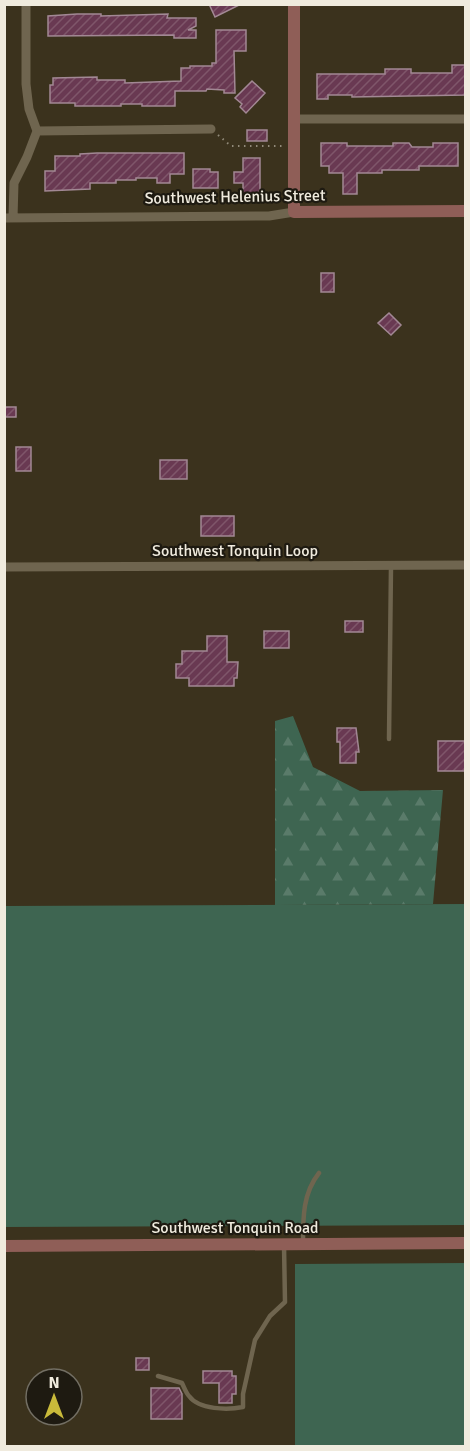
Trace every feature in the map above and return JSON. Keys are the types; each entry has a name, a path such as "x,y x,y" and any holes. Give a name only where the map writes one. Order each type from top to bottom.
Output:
{"street":[{"path":"9,218 14,183 37,131 29,109 26,84 26,4"},
{"path":"294,4 294,212"},
{"path":"294,119 465,119"},
{"path":"37,131 211,129"},
{"name":"Southwest Helenius Street","path":"9,218 269,216 294,212 465,211"},
{"name":"Southwest Tonquin Loop","path":"4,567 465,566"},
{"name":"Southwest Tonquin Road","path":"4,1246 465,1244"}],"lane":[{"path":"389,739 391,566"},
{"path":"303,1245 303,1213 310,1184 320,1173"},
{"path":"158,1377 182,1383 190,1398 209,1407 228,1410 243,1407 243,1394 255,1340 270,1316 285,1302 284,1245"}],"path":[{"path":"211,129 231,146 294,146"}],"green space":[{"path":"293,716 313,767 360,791 443,790 433,904 275,905 275,721"},
{"path":"465,904 465,1225 5,1227 4,906"},
{"path":"465,1263 465,1446 295,1446 295,1264"}],"building":[{"path":"209,4 241,4 215,17"},
{"path":"101,14 101,16 168,14 167,18 196,18 196,26 188,30 196,30 196,38 174,38 174,35 48,36 48,16"},
{"path":"216,30 246,30 246,51 234,51 235,93 207,89 206,91 175,91 175,106 121,104 121,106 75,106 75,103 50,103 50,85 53,85 53,78 97,77 97,80 125,80 125,83 181,81 181,68 212,66 212,63 216,63"},
{"path":"452,65 465,65 465,95 352,97 352,95 328,95 328,99 317,99 317,74 385,74 385,69 411,69 411,73 452,73"},
{"path":"252,81 265,93 246,113 240,107 242,104 235,98"},
{"path":"247,130 267,130 267,141 247,141"},
{"path":"321,143 347,143 347,146 393,146 393,143 409,143 412,147 433,147 433,143 458,143 458,166 419,166 419,170 357,173 357,194 343,194 343,173 329,173 329,166 321,166"},
{"path":"97,153 184,153 184,174 170,174 170,183 157,183 157,178 136,178 136,180 116,180 116,183 90,183 90,189 45,191 45,171 55,171 55,156"},
{"path":"243,158 260,158 260,196 243,196 243,183 234,183 234,172 243,172"},
{"path":"193,169 210,169 210,172 218,172 218,188 193,188"},
{"path":"321,273 334,273 334,292 321,292"},
{"path":"389,313 401,325 391,335 378,323"},
{"path":"4,407 16,407 16,417 4,417"},
{"path":"16,447 31,447 31,471 16,471"},
{"path":"160,460 187,460 187,479 160,479"},
{"path":"201,516 234,516 234,536 201,536"},
{"path":"345,621 363,621 363,632 345,632"},
{"path":"264,631 289,631 289,648 264,648"},
{"path":"207,636 227,636 227,662 238,662 234,686 189,686 189,678 176,678 176,664 182,664 182,651 207,651"},
{"path":"337,728 356,728 359,752 356,752 356,763 340,763"},
{"path":"438,741 465,741 465,771 438,771"},
{"path":"136,1358 149,1358 149,1370 136,1370"},
{"path":"203,1371 232,1371 232,1376 236,1376 236,1394 232,1394 232,1403 219,1403 219,1383 203,1383"},
{"path":"151,1388 179,1388 182,1394 182,1419 151,1419"}]}
